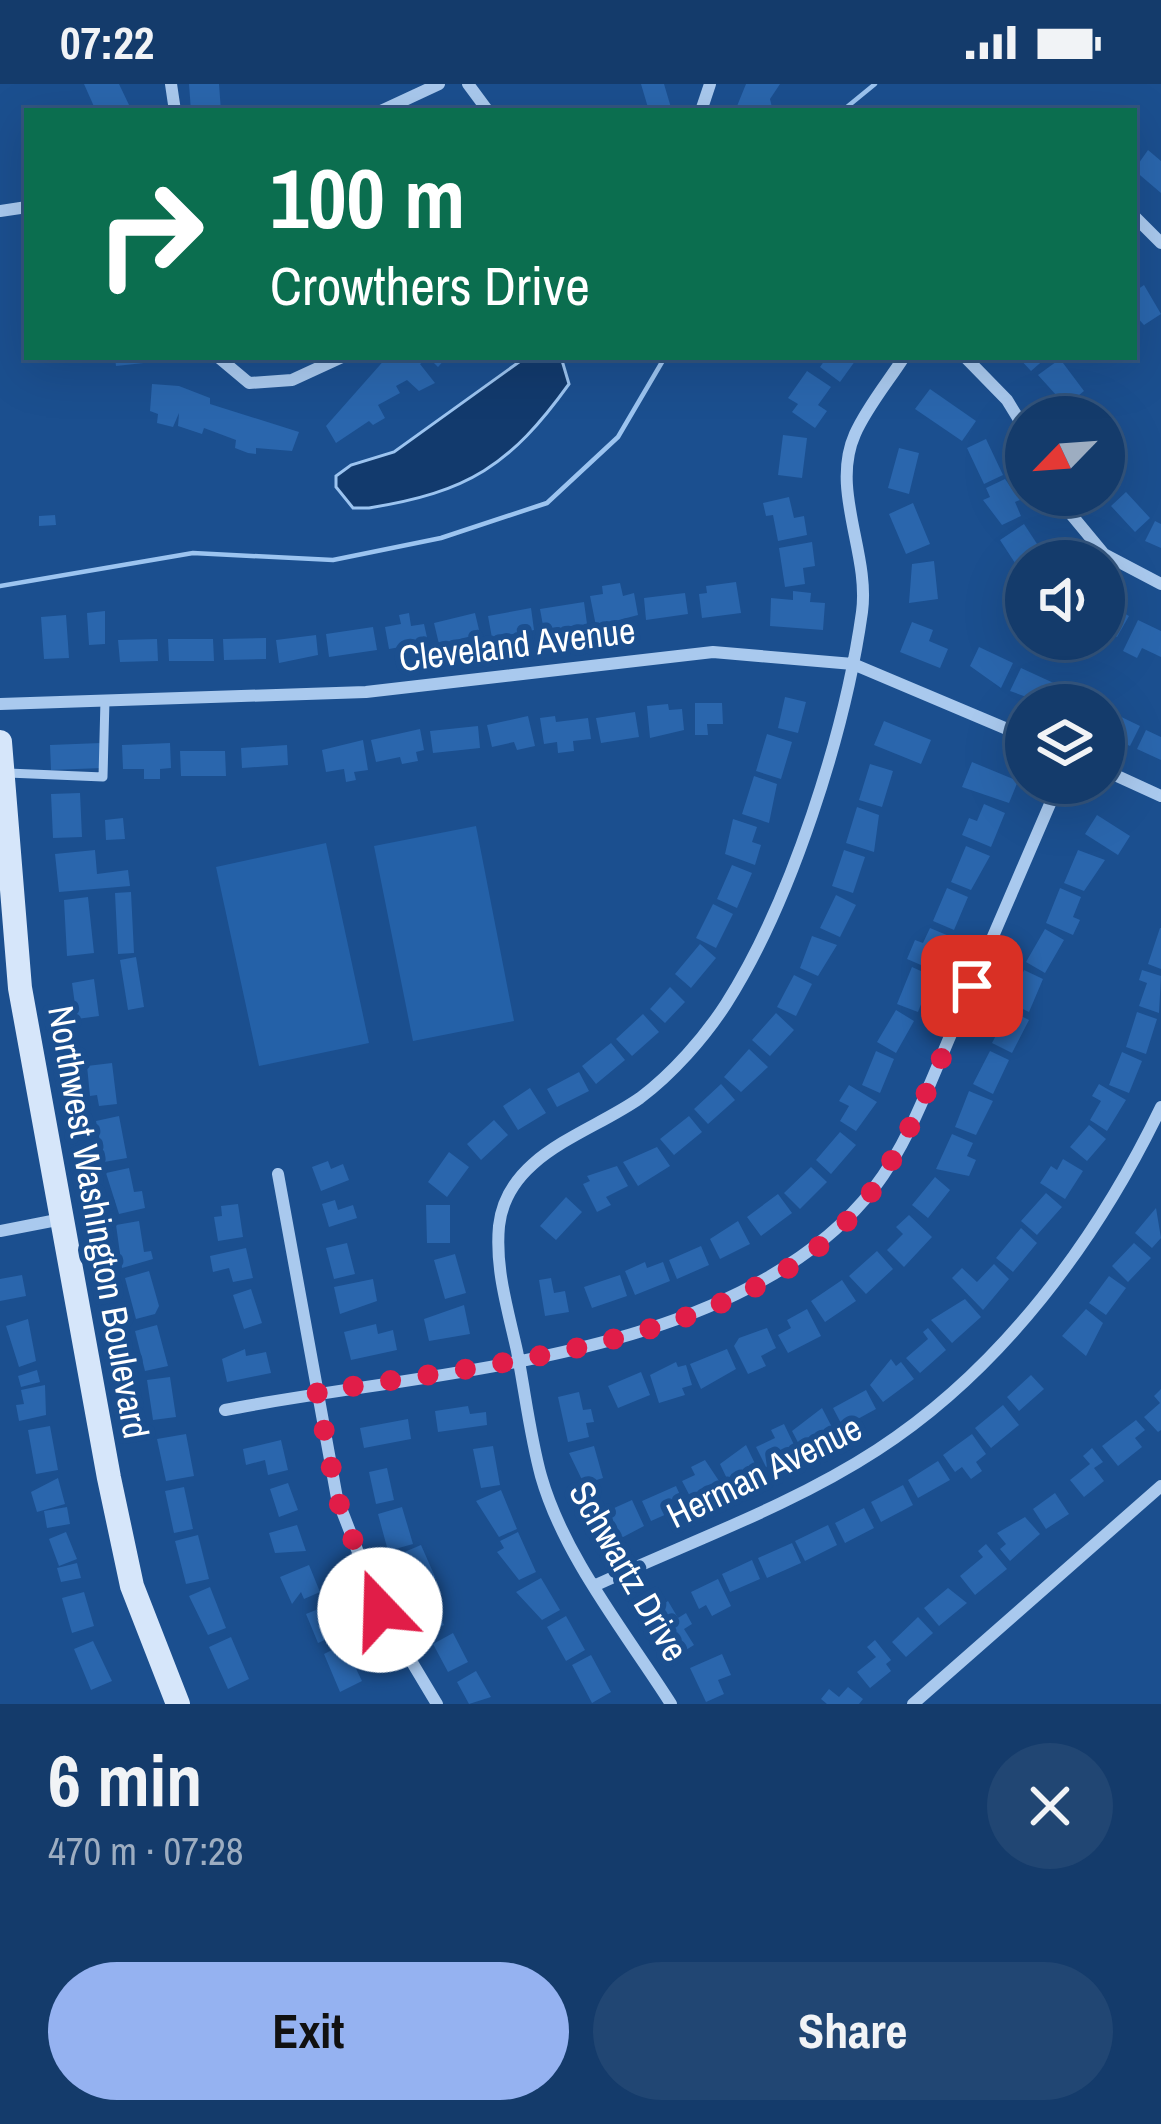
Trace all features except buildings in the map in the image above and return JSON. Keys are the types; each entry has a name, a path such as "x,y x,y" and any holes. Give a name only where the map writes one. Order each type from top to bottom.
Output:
{"main road":[{"name":"Northwest Washington Boulevard","path":"0,742 7,923 132,1586 178,1704"}],"street":[{"path":"387,108 439,84"},
{"path":"1137,219 1161,243"},
{"path":"222,360 249,383 292,380 335,360"},
{"name":"Schwartz Drive","path":"671,1704 596,1585 542,1478 498,1262 500,1221 511,1187 529,1164 645,1094 725,1005 801,847 853,664 864,578 848,462 855,434 902,360"},
{"path":"968,360 1005,399"},
{"path":"1072,516 1104,554 1161,584"},
{"name":"Cleveland Avenue","path":"0,704 366,692 713,652 853,664 1005,727"},
{"path":"1125,780 1161,796"},
{"path":"225,1410 638,1334 770,1279 827,1238 875,1187 919,1108 1050,804"},
{"name":"Herman Avenue","path":"596,1585 810,1488 877,1450 983,1367 1034,1311 1141,1150 1161,1107"},
{"path":"278,1174 337,1498 371,1587 437,1704"},
{"path":"0,1231 62,1219"},
{"path":"913,1704 1161,1486"}],"lane":[{"path":"2,773 103,777 105,700"}],"shaded area":[{"path":"522,360 562,360 569,384 527,436 484,471 434,493 353,508 336,487 336,476 351,465 394,452"},
{"path":"476,826 514,1021 413,1041 374,846"},
{"path":"326,843 369,1043 259,1066 216,867"}],"waterway":[{"path":"846,108 875,84"},
{"path":"0,586 193,553 333,560 441,538 547,503 618,437 663,360"}],"route":[{"path":"380,1610 337,1498 317,1392 638,1334 770,1279 827,1238 875,1187 919,1108 972,986"}]}
